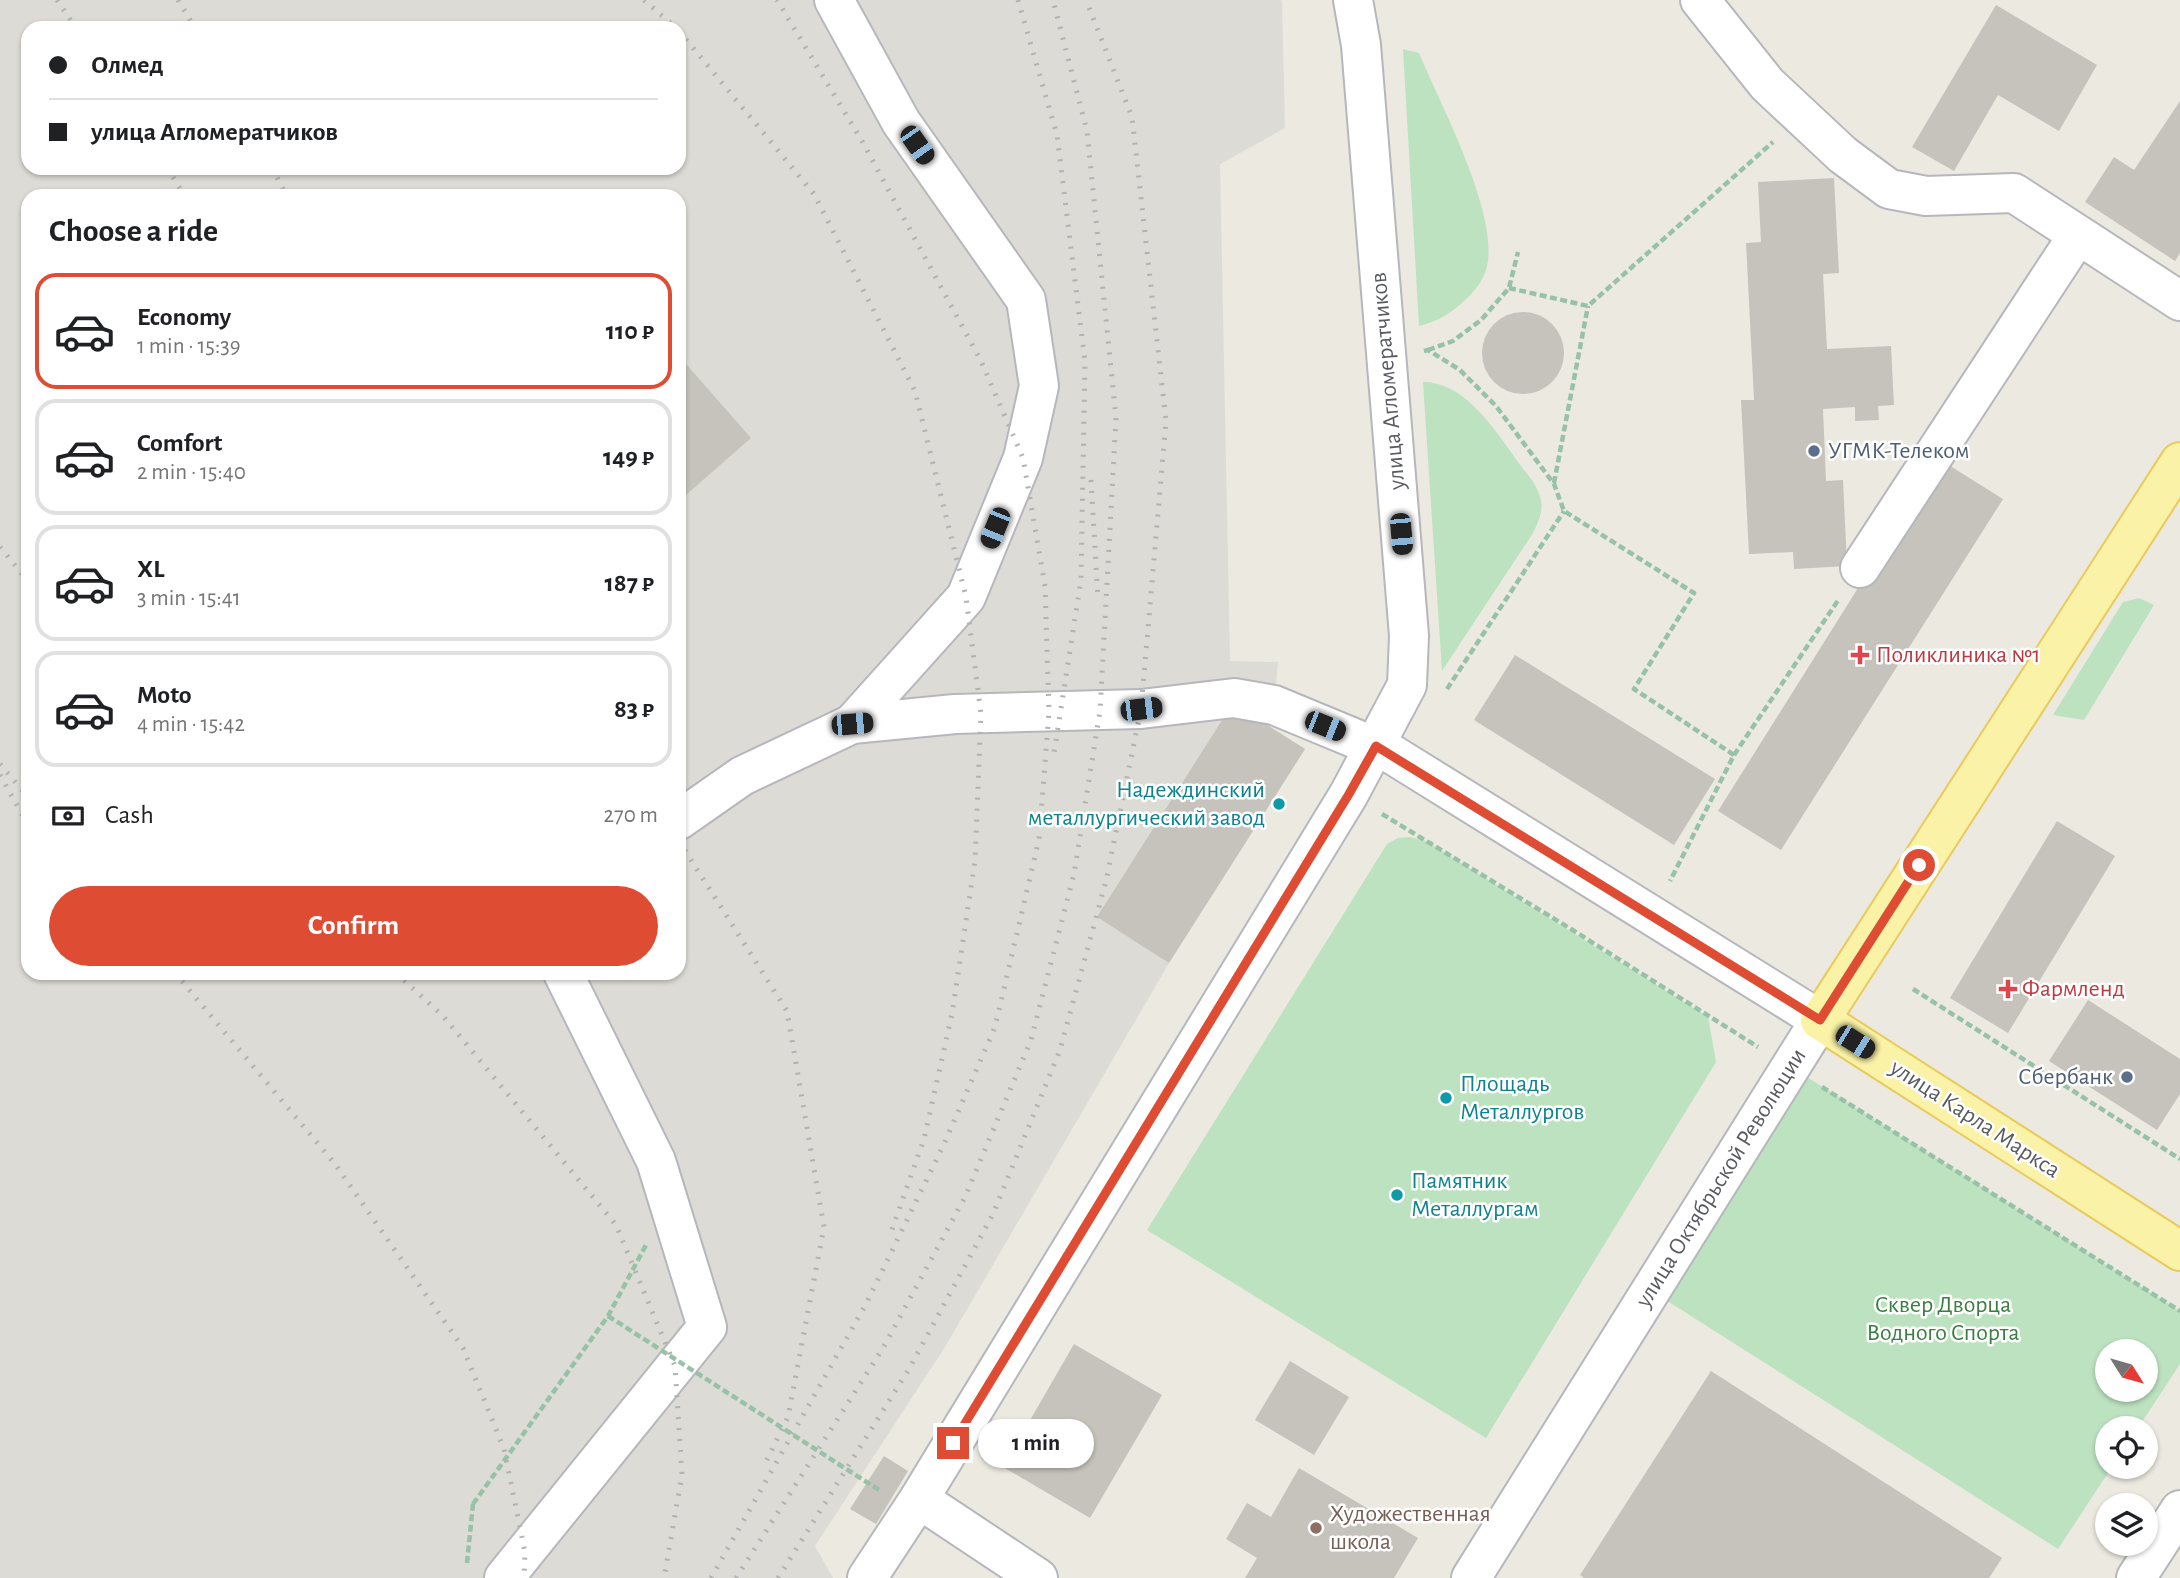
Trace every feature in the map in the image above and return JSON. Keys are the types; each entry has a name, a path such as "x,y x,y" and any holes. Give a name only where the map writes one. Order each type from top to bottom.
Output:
{"main road":[{"name":"улица Октябрьской Революции","path":"1820,1020 2180,462"},
{"name":"улица Карла Маркса","path":"1820,1020 2180,1251"}],"street":[{"path":"686,815 741,775 852,724 967,597 1023,458 1038,386 1026,300 901,122 834,0"},
{"name":"улица Агломератчиков","path":"867,1578 919,1499 1349,794 1407,685 1409,636 1361,45 1353,0"},
{"path":"1700,0 1767,84 1843,155 1889,189 1926,196 2014,193 2180,301"},
{"path":"1860,568 2078,235"},
{"name":"улица Карла Маркса","path":"852,724 955,714 1141,709 1234,698 1274,705 1376,746 1820,1020"},
{"path":"504,1578 707,1327 656,1160 566,980"},
{"name":"улица Октябрьской Революции","path":"1471,1578 1820,1020"},
{"path":"919,1499 1038,1578"},
{"path":"2136,1578 2180,1510"}],"path":[{"path":"1554,484 1588,306 1802,116"},
{"path":"1386,355 1427,350 1453,341 1481,320 1509,288 1518,252"},
{"path":"1509,288 1588,306"},
{"path":"1427,350 1460,370 1496,406 1554,484 1563,511 1694,593 1634,689 1734,755"},
{"path":"1407,685 1437,704 1563,511"},
{"path":"1652,916 1734,755 1860,568"},
{"path":"1349,794 1571,929 2180,1311"},
{"path":"1913,989 2180,1159"},
{"path":"467,1566 473,1504 608,1316 646,1245"},
{"path":"608,1316 879,1490"}],"shaded area":[{"name":"Надеждинский металлургический завод","path":"0,0 1281,0 1285,128 1220,164 1230,661 1278,662 1274,705 1268,726 1305,749 1169,963 945,1347 815,1546 833,1578 0,1578"}],"green space":[{"path":"1403,49 1419,53 1454,130 1477,192 1489,248 1485,274 1471,294 1444,316 1419,326"},
{"path":"1423,382 1441,385 1457,392 1485,418 1532,480 1542,506 1533,533 1442,671"},
{"path":"2139,598 2154,605 2084,720 2053,715 2123,602"},
{"path":"1410,837 1426,841 1708,1017 1716,1062 1486,1438 1147,1230 1387,844 1398,838"},
{"name":"Сквер Дворца Водного Спорта","path":"1791,1067 2180,1311 2180,1364 2158,1398 2158,1339 2095,1339 2095,1402 2155,1402 2146,1416 2095,1416 2095,1479 2104,1479 2058,1549 1650,1290"}],"building":[{"path":"1996,5 2097,65 2059,131 1998,95 1954,171 1912,147"},
{"path":"2180,101 2180,253 2175,261 2085,202 2114,157 2134,170"},
{"path":"1834,178 1839,273 1823,274 1827,349 1891,346 1894,405 1878,406 1879,420 1855,421 1855,407 1823,409 1826,481 1843,480 1847,566 1794,569 1793,552 1749,554 1741,400 1754,400 1746,243 1761,242 1758,182"},
{"path":"1523,312 1539,316 1552,324 1560,337 1564,353 1560,369 1552,382 1539,390 1523,394 1507,390 1494,382 1486,369 1482,353 1486,337 1494,324 1507,316"},
{"path":"686,364 751,438 686,495"},
{"name":"Поликлиника №1","path":"1939,459 2003,499 1781,850 1718,811"},
{"path":"1515,655 1715,779 1674,845 1474,720"},
{"path":"1233,703 1305,749 1169,963 1097,917"},
{"path":"2057,821 2115,856 2008,1033 1950,998"},
{"name":"Сбербанк","path":"2088,1000 2180,1059 2180,1094 2157,1130 2049,1061"},
{"path":"1074,1344 1162,1395 1090,1518 1003,1467"},
{"path":"1290,1361 1349,1397 1314,1455 1255,1420"},
{"path":"1711,1371 2002,1558 1989,1578 1584,1578 1580,1575"},
{"path":"884,1456 908,1471 876,1524 850,1509"},
{"name":"Художественная школа","path":"1299,1468 1418,1538 1394,1578 1245,1578 1257,1558 1226,1539 1247,1503 1271,1517"}],"railway":[{"path":"57,0 71,21"},
{"path":"178,0 191,21"},
{"path":"644,0 668,21"},
{"path":"711,1578 866,1304 944,1144 995,1027 1039,839 1049,712 1045,586 1023,458 981,361 862,141 777,0"},
{"path":"1018,0 1057,135 1085,362 1081,580 1054,753"},
{"path":"778,1578 909,1369 993,1214 1060,1050 1106,881 1141,709 1166,421 1132,117 1086,0"},
{"path":"736,1578 883,1348 965,1197 1031,1040 1074,874 1100,711 1116,418 1087,131 1054,4"},
{"path":"686,39 814,194 915,391 966,597 981,714 975,861 952,1014 924,1139 890,1235"},
{"path":"172,175 180,189"},
{"path":"276,175 283,189"},
{"path":"1091,480 1098,599"},
{"path":"0,547 21,572"},
{"path":"0,764 21,789"},
{"path":"0,775 21,812"},
{"path":"686,852 787,1011 824,1227 788,1417 766,1462"},
{"path":"181,980 335,1164 463,1348 504,1449 525,1552 524,1578"},
{"path":"404,980 443,1016 616,1225 675,1366 682,1475 664,1578"}],"place":[{"name":"УГМК-Телеком","path":"1814,451"},
{"name":"Поликлиника №1","path":"1860,655"},
{"name":"Надеждинский металлургический завод","path":"1279,804"},
{"name":"Фармленд","path":"2008,989"},
{"name":"Сбербанк","path":"2127,1077"},
{"name":"Площадь Металлургов","path":"1446,1098"},
{"name":"Памятник Металлургам","path":"1397,1195"},
{"name":"Художественная школа","path":"1316,1528"}],"route":[{"path":"953,1443 1376,746 1820,1020 1919,865"}]}
